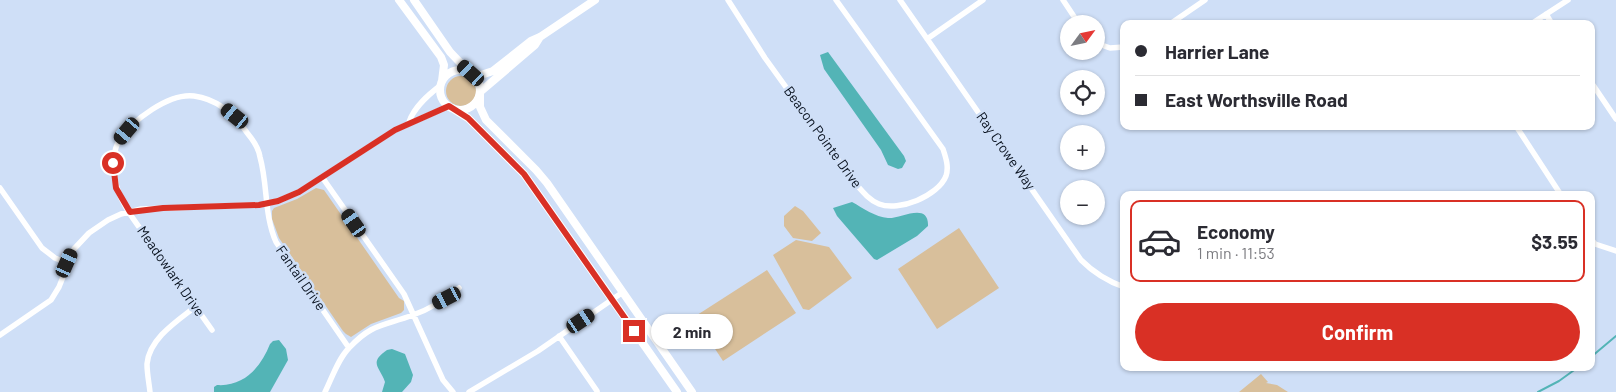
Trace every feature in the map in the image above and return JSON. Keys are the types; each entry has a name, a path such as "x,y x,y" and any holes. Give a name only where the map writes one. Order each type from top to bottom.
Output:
{"main road":[{"path":"399,0 443,60 441,84 443,100 468,118 524,174 677,392"},
{"path":"414,0 450,52 479,82 480,107 486,120 536,170 692,392"},
{"path":"441,84 444,78 454,71 460,70 473,75 493,72 531,40 540,37 595,0"},
{"path":"451,107 464,110 469,108 474,104 480,93 535,45 540,37"}],"street":[{"name":"Beacon Pointe Drive","path":"728,0 765,58 855,183 868,198 879,204 892,206 908,205 936,188 946,177 948,162 943,149 836,0"},
{"name":"Ray Crowe Way","path":"900,0 1081,260 1090,269 1107,280 1120,285"},
{"path":"928,39 983,0"},
{"path":"1063,0 1073,15"},
{"path":"1176,20 1205,0"},
{"path":"1537,20 1568,0"},
{"path":"1546,14 1550,20"},
{"path":"1105,46 1120,47"},
{"path":"409,122 412,113 441,84"},
{"path":"1595,88 1615,118"},
{"name":"Fantail Drive","path":"130,212 116,188 113,163 118,142 136,121 166,103 184,96 195,96 222,106 235,116 249,135 260,156 269,227 276,242 349,348"},
{"path":"0,335 50,300 59,288 67,263 74,249 90,233 108,220 141,209 278,201 299,192 409,122 418,121 451,107"},
{"path":"1519,130 1558,191"},
{"path":"322,177 404,294 443,380 453,392"},
{"path":"0,188 42,248 67,263"},
{"name":"Meadowlark Drive","path":"130,212 212,330"},
{"path":"1595,244 1616,252"},
{"path":"325,392 349,348 362,334 374,327 414,315 447,298 460,288"},
{"path":"468,392 538,351 623,292"},
{"path":"150,392 147,364 150,353 166,332 195,307"},
{"path":"559,336 597,391"}],"shaded area":[{"path":"828,52 904,156 906,161 902,168 898,169 888,165 881,150 824,69 820,55"},
{"path":"461,76 472,80 476,91 472,102 461,106 450,102 446,91 450,80"},
{"path":"316,188 324,190 399,298 404,301 404,310 401,313 371,324 351,337 343,331 279,238 272,219 274,208 297,199"},
{"path":"852,202 878,216 888,218 913,213 924,214 928,226 917,236 877,260 874,259 837,216 833,208"},
{"path":"795,206 803,211 821,233 812,241 793,238 784,226 784,216"},
{"path":"959,228 999,288 937,329 898,269"},
{"path":"796,240 829,247 852,278 809,310 803,309 773,255"},
{"path":"767,270 796,313 723,361 694,317"},
{"path":"279,340 286,349 288,360 270,392 214,392 214,387 217,385 235,383 250,374 262,360 270,344 273,341"},
{"path":"392,349 405,354 413,375 411,382 402,392 382,392 385,382 378,369 377,362 381,354"},
{"path":"1261,374 1268,382 1266,383 1277,385 1288,392 1239,392"}],"waterway":[{"path":"1595,354 1616,336"},
{"path":"1538,392 1573,371"}],"route":[{"path":"113,163 116,188 130,212 141,209 259,205 278,201 299,192 395,130 409,122 418,121 449,106 468,118 524,174 634,331"}]}
